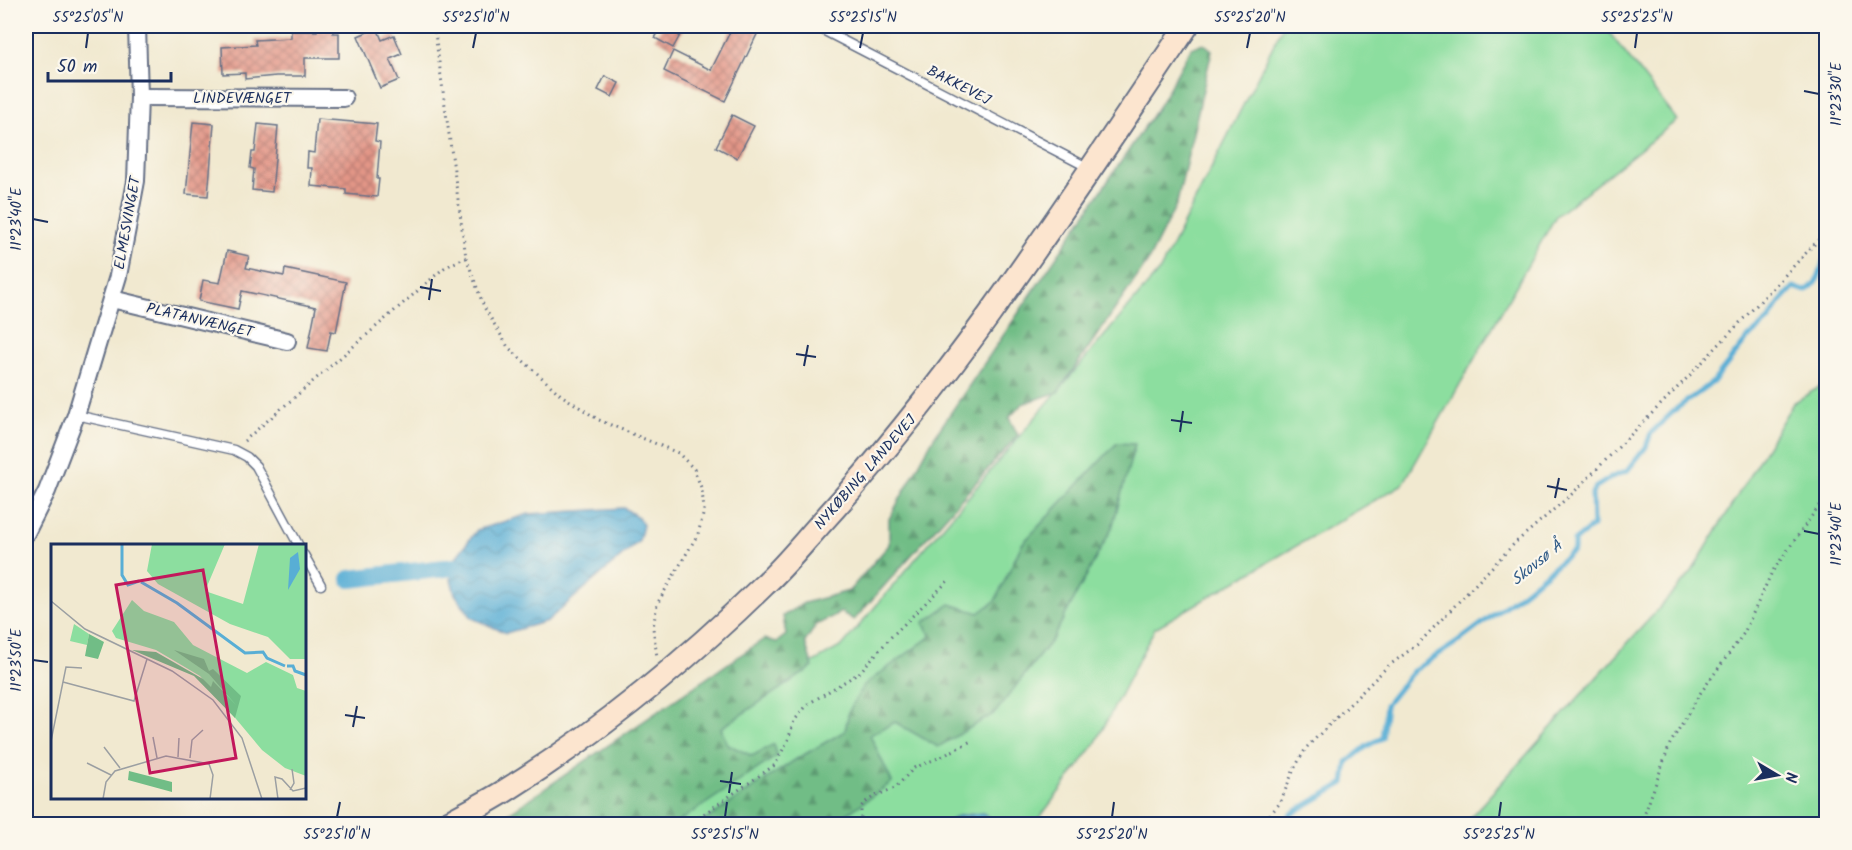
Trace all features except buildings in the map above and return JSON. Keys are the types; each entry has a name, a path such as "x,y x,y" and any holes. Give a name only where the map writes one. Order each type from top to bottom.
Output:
{"main road":[{"name":"NYKØBING LANDEVEJ","path":"445,825 517,783 594,731 668,674 765,584 869,471 945,376 1005,294 1187,26"}],"street":[{"name":"ELMESVINGET","path":"26,533 47,491 76,415 112,299 136,181 139,97 137,26"},
{"name":"LINDEVÆNGET","path":"139,97 344,98"},
{"name":"PLATANVÆNGET","path":"112,299 287,341"}],"lane":[{"name":"BAKKEVEJ","path":"815,26 1090,169"},
{"path":"76,415 234,450 247,457 256,466 298,544"},
{"path":"306,559 321,585"}],"path":[{"path":"434,26 466,257 484,307 508,346 561,395 599,420 678,453 693,469 702,490 704,511 698,534 657,604 653,628 656,656 668,674"},
{"path":"1262,825 1280,803 1294,769 1306,748 1387,667 1418,644 1515,543 1573,493 1827,232"},
{"path":"234,450 444,268 466,257"},
{"path":"1641,825 1670,744 1699,695 1744,633 1772,573 1827,496"},
{"path":"689,825 775,765 788,740 794,721 808,704 859,673 891,637 950,579"},
{"path":"861,825 860,813 864,803 875,795 895,788 914,768 973,740"}],"green space":[{"path":"1283,26 1601,26 1608,31 1677,120 1556,216 1403,484 1155,628 1095,744 1035,824 525,824 842,646 1160,270"},
{"path":"1203,43 1212,50 1177,203 1148,261 1058,392 1022,404 1009,418 1018,435 854,620 841,612 816,625 805,642 813,667 721,728 727,744 752,756 774,744 777,756 675,824 493,824 764,639 777,642 786,635 783,616 804,603 849,591 889,545 889,519 933,439 1160,104 1191,48"},
{"path":"1826,383 1826,824 1464,824 1691,573 1793,403"},
{"path":"1117,443 1135,444 1112,528 1053,638 995,713 938,747 895,722 870,735 892,782 833,824 700,824 795,760 845,731 849,711 864,685 931,636 923,623 950,604 979,613 995,601 1022,544"}],"water":[{"path":"624,508 638,517 643,525 639,541 547,621 506,633 472,618 455,594 451,579 457,556 477,530 529,514"},
{"path":"983,813 999,824 944,824 958,816"}],"waterway":[{"name":"Skovsø Å","path":"1285,824 1291,814 1344,783 1347,762 1367,746 1382,738 1386,705 1413,671 1459,641 1574,550 1574,541 1593,526 1592,493 1596,487 1627,471 1646,447 1651,433 1676,409 1713,382 1747,339 1768,321 1780,302 1794,287 1805,291 1814,284 1826,254"},
{"path":"350,579 454,567"}]}
